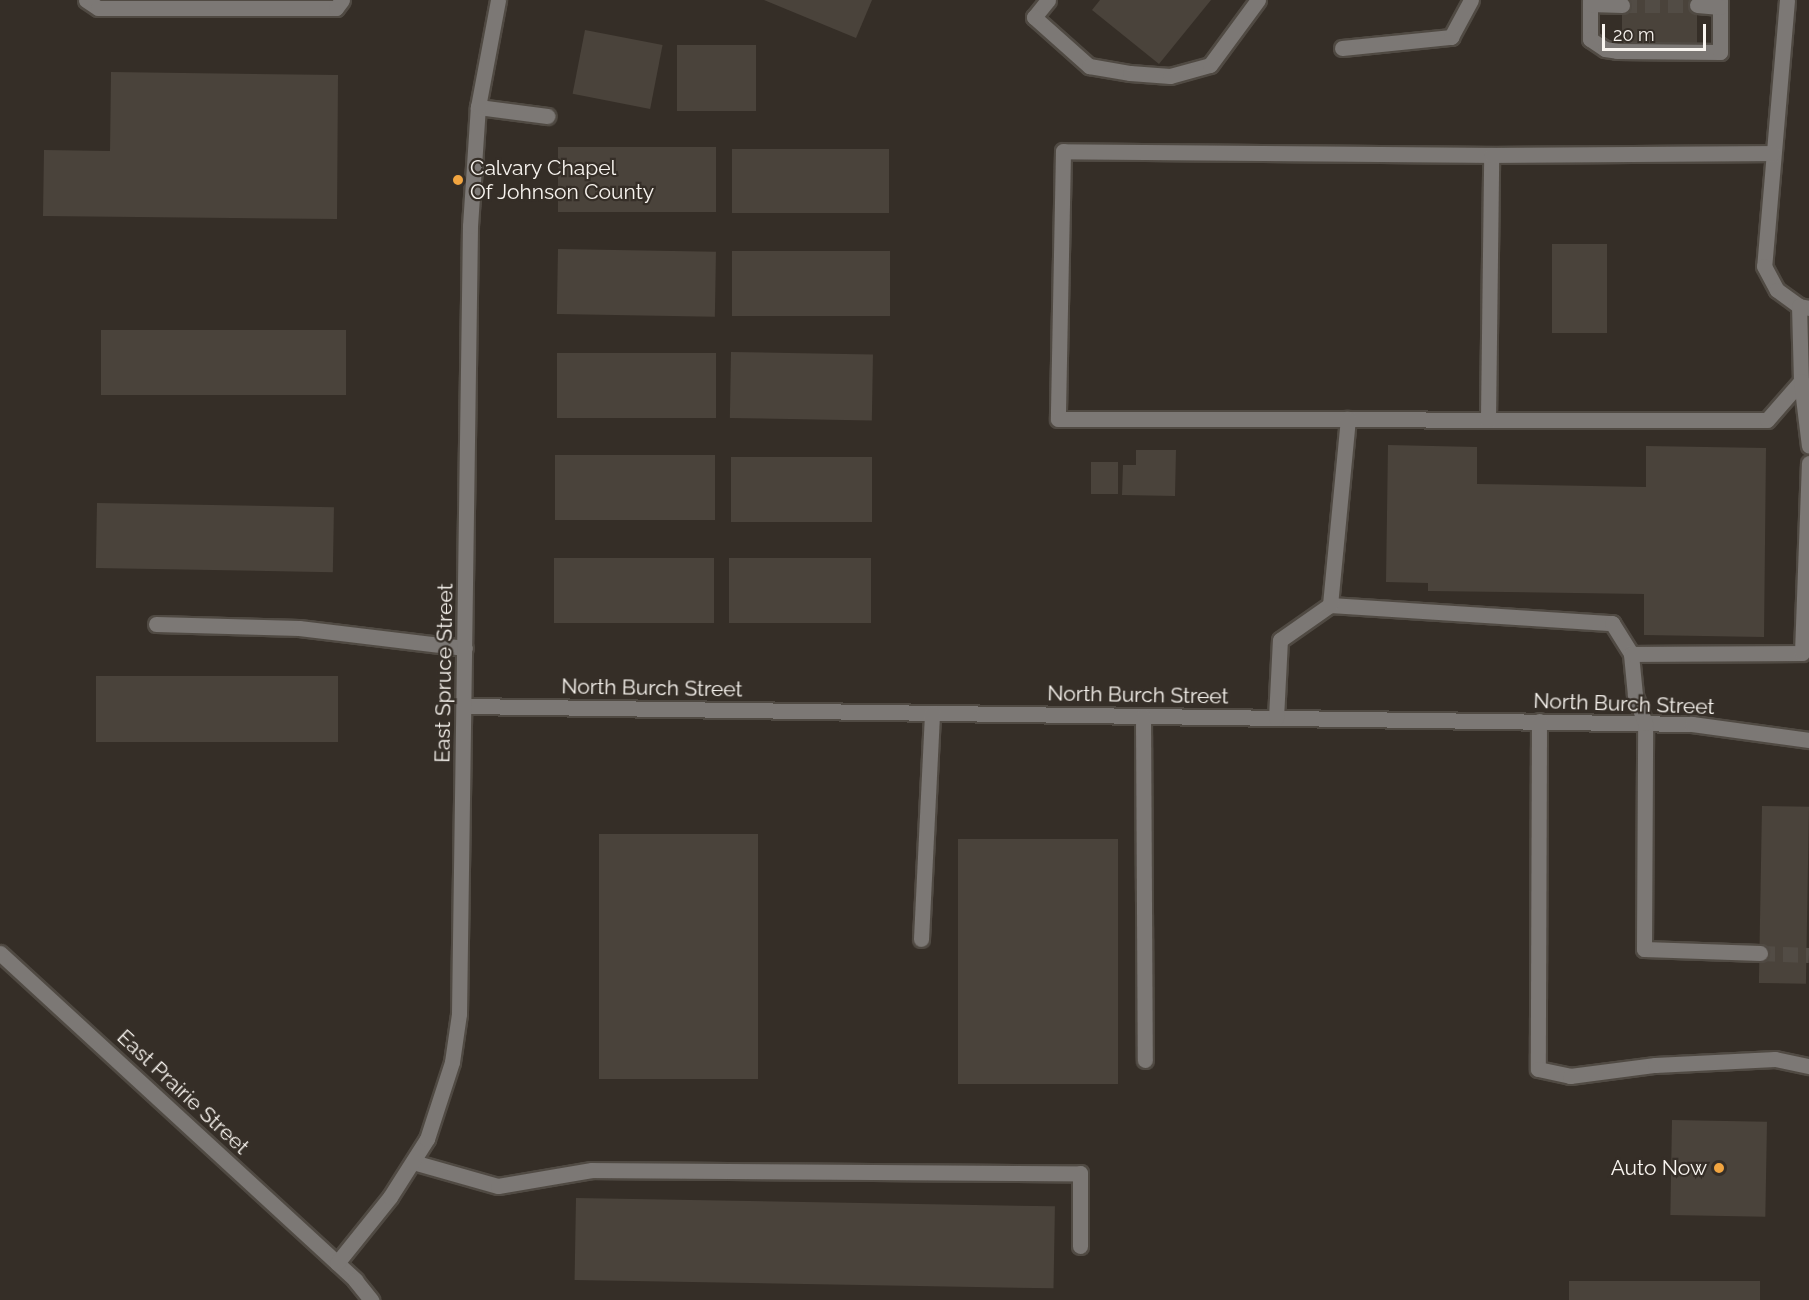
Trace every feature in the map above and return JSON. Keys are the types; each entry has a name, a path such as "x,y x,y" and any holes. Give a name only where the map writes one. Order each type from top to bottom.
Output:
{"street":[{"path":"86,0 98,8 336,8 342,0"},
{"name":"East Spruce Street","path":"337,1263 390,1197 427,1139 452,1062 459,1014 470,226 478,107 498,0"},
{"path":"1048,0 1034,17 1089,66 1130,73 1170,76 1210,65 1258,0"},
{"path":"1342,48 1451,37 1471,0"},
{"path":"1787,0 1764,266 1777,290 1804,307 1801,381 1809,446"},
{"path":"1622,5 1590,2 1590,39 1605,49 1720,52 1720,3 1697,5"},
{"path":"478,107 547,116"},
{"path":"1773,153 1491,155 1063,151 1058,419 1767,420 1801,381"},
{"path":"1488,419 1491,155"},
{"path":"1330,605 1348,419"},
{"path":"1631,654 1802,653 1809,464"},
{"path":"1275,718 1280,640 1330,605 1612,623 1631,654 1635,695 1645,723 1644,949 1761,953"},
{"path":"156,624 300,628 465,648"},
{"name":"North Burch Street","path":"465,706 1692,724 1809,740"},
{"path":"921,939 932,712"},
{"path":"1143,716 1145,1060"},
{"path":"1539,721 1538,1069 1570,1076 1654,1065 1775,1059 1809,1066"},
{"name":"East Prairie Street","path":"0,953 337,1263"},
{"path":"412,1162 498,1186 592,1170 1080,1173 1080,1246"},
{"path":"337,1263 371,1300"}],"building":[{"path":"764,0 872,0 856,38"},
{"path":"1100,0 1211,0 1159,64 1092,10"},
{"path":"1622,0 1697,0 1697,43 1622,43"},
{"path":"585,30 663,45 650,109 573,94"},
{"path":"677,45 756,45 756,111 677,111"},
{"path":"111,72 338,75 337,219 43,216 44,150 110,151"},
{"path":"558,147 716,147 716,212 558,212"},
{"path":"732,149 889,149 889,213 732,213"},
{"path":"1552,244 1607,244 1607,333 1552,333"},
{"path":"558,249 716,252 715,317 557,314"},
{"path":"732,251 890,251 890,316 732,316"},
{"path":"101,330 346,330 346,395 101,395"},
{"path":"731,352 873,354 872,420 730,418"},
{"path":"557,353 716,353 716,418 557,418"},
{"path":"1388,445 1477,447 1477,484 1646,487 1646,446 1766,448 1764,637 1644,635 1644,594 1428,591 1428,583 1386,582"},
{"path":"1136,450 1176,450 1175,496 1122,495 1123,465 1136,465"},
{"path":"555,455 715,455 715,520 555,520"},
{"path":"731,457 872,457 872,522 731,522"},
{"path":"1091,462 1118,462 1118,494 1091,494"},
{"path":"97,503 334,507 333,572 96,568"},
{"path":"554,558 714,558 714,623 554,623"},
{"path":"729,558 871,558 871,623 729,623"},
{"path":"96,676 338,676 338,742 96,742"},
{"path":"1762,806 1809,807 1806,984 1759,983"},
{"path":"599,834 758,834 758,1079 599,1079"},
{"path":"958,839 1118,839 1118,1084 958,1084"},
{"name":"Auto Now","path":"1672,1120 1767,1122 1765,1217 1670,1215"},
{"path":"576,1198 1055,1206 1053,1288 575,1280"},
{"path":"1569,1281 1760,1281 1760,1300 1569,1300"}],"tunnel":[{"path":"1622,5 1697,5"},
{"path":"1760,953 1809,955"}],"place":[{"name":"Calvary Chapel Of Johnson County","path":"458,180"},
{"name":"Auto Now","path":"1719,1168"}]}
